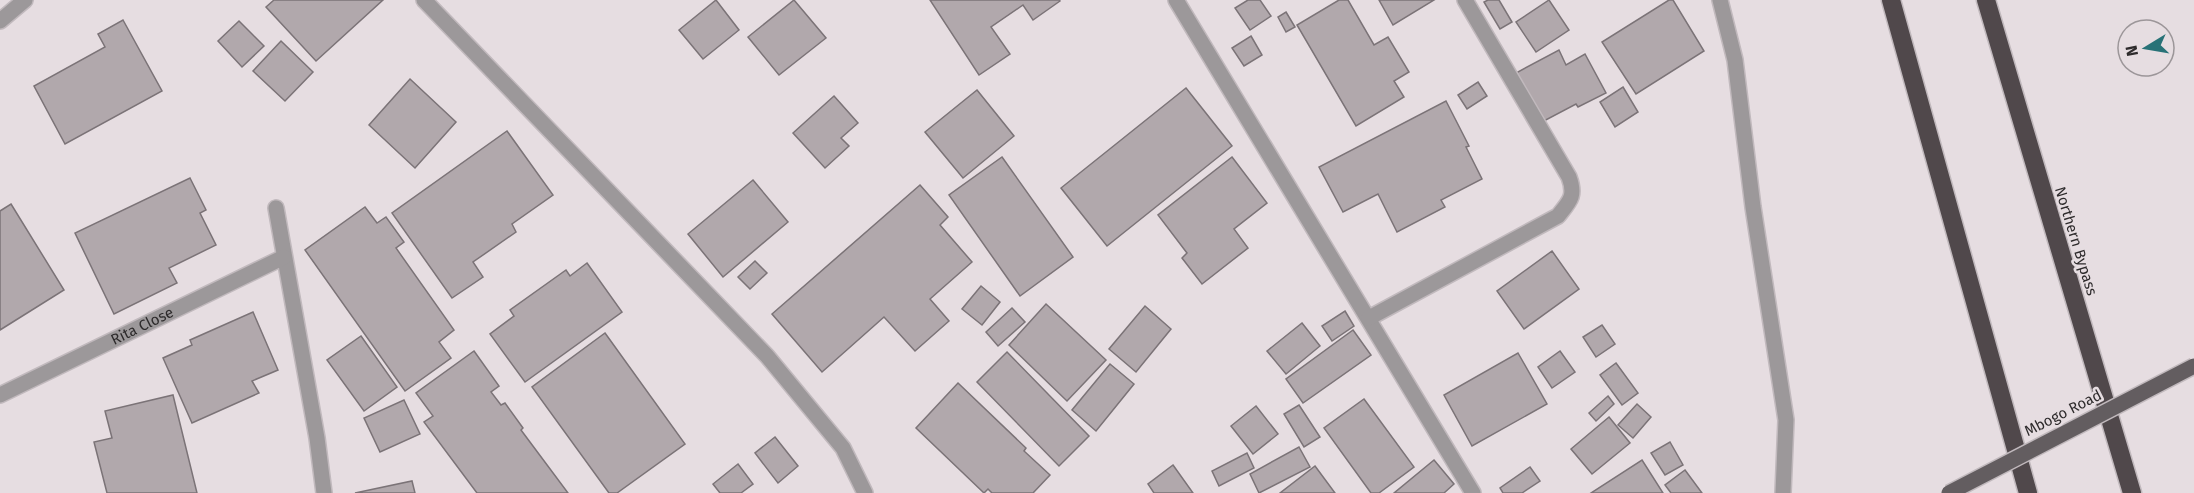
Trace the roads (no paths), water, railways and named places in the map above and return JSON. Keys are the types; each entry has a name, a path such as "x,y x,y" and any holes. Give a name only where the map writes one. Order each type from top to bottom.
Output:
{"highway":[{"path":"1891,0 2028,493"},
{"name":"Northern Bypass","path":"1986,0 2132,493"}],"main road":[{"name":"Mbogo Road","path":"1949,493 2194,366"}],"street":[{"path":"0,21 25,0"},
{"path":"424,0 767,356 843,448 865,493"},
{"path":"1176,0 1473,493"},
{"path":"1369,318 1558,216 1570,201 1573,188 1569,177 1465,0"},
{"path":"1720,0 1735,60 1753,207 1786,420 1783,493"},
{"path":"276,208 324,493"},
{"name":"Rita Close","path":"0,395 284,257"}]}
